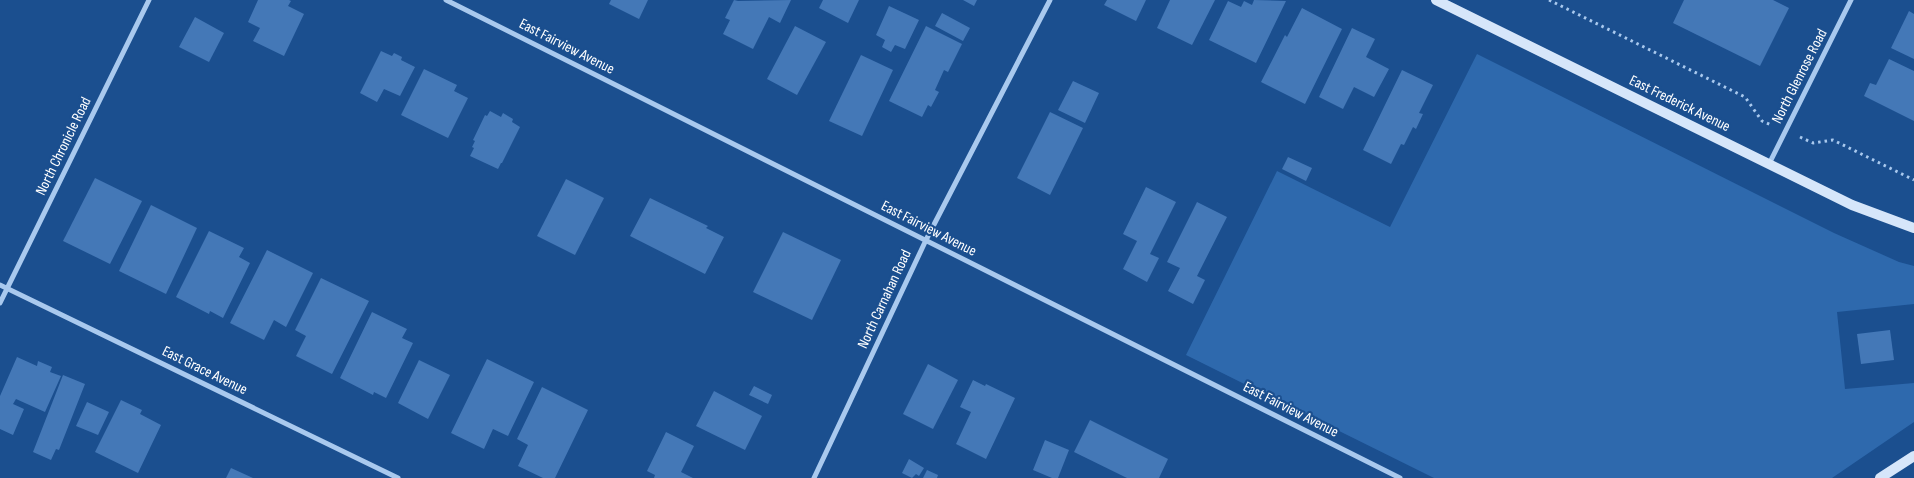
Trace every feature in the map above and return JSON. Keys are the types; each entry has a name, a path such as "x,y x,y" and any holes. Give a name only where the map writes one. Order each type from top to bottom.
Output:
{"main road":[{"name":"East Frederick Avenue","path":"1436,0 1852,204 1914,228"},
{"path":"1880,478 1914,456"}],"street":[{"name":"North Chronicle Road","path":"0,302 149,0"},
{"name":"East Fairview Avenue","path":"446,0 1400,478"},
{"name":"North Carnahan Road","path":"814,478 926,240 1050,0"},
{"name":"North Glenrose Road","path":"1769,164 1851,0"},
{"name":"East Grace Avenue","path":"0,285 398,478"}],"path":[{"path":"1549,0 1745,98 1762,121"},
{"path":"1813,142 1833,140 1914,180"}],"shaded area":[{"path":"1477,54 1834,233 1899,262 1914,266 1914,304 1837,312 1845,389 1914,383 1914,422 1832,478 1434,478 1186,355 1277,171 1390,227"}],"building":[{"path":"258,0 289,0 291,1 288,6 304,14 284,56 253,41 260,28 248,22"},
{"path":"611,0 648,0 639,19 609,4"},
{"path":"734,0 791,0 780,23 769,17 753,49 723,34 730,20 725,18"},
{"path":"823,0 859,0 848,23 819,8"},
{"path":"963,0 977,0 974,6"},
{"path":"1107,0 1146,0 1136,21 1104,5"},
{"path":"1170,0 1215,0 1192,45 1157,28"},
{"path":"1254,0 1286,1 1256,63 1209,40 1228,1 1241,7 1244,1 1252,5"},
{"path":"1684,0 1773,0 1789,8 1760,66 1673,23"},
{"path":"889,6 919,20 905,49 895,45 891,52 882,47 885,40 876,35"},
{"path":"1302,8 1342,29 1305,104 1261,82 1285,35 1287,37"},
{"path":"1909,11 1914,14 1914,59 1891,48"},
{"path":"942,13 970,28 963,41 935,26"},
{"path":"195,17 224,33 209,62 179,47"},
{"path":"795,26 826,42 797,95 767,79"},
{"path":"926,26 962,44 948,72 944,70 935,90 939,92 931,107 928,105 922,117 889,101"},
{"path":"1352,28 1375,39 1366,57 1389,69 1374,97 1354,87 1343,109 1319,97"},
{"path":"381,51 392,56 394,53 402,57 401,60 415,67 400,96 384,89 377,102 360,93"},
{"path":"861,55 893,70 862,136 829,121"},
{"path":"1889,59 1914,71 1914,121 1864,96 1870,83 1876,85"},
{"path":"424,69 457,85 454,91 468,98 448,138 401,115"},
{"path":"1402,70 1433,85 1419,113 1423,114 1416,129 1413,127 1404,145 1401,144 1391,164 1363,150"},
{"path":"1073,81 1099,93 1085,123 1058,110"},
{"path":"490,111 501,117 503,113 513,119 512,122 520,127 498,169 470,156 474,148 472,147 475,141 473,140 485,115 487,116"},
{"path":"1050,112 1083,128 1050,195 1017,178"},
{"path":"1288,157 1312,168 1306,181 1282,169"},
{"path":"95,178 142,201 110,264 63,241"},
{"path":"566,179 604,198 575,255 537,236"},
{"path":"1146,187 1176,202 1150,254 1159,258 1147,282 1123,269 1137,241 1123,234"},
{"path":"650,198 708,226 706,228 724,237 705,274 630,236"},
{"path":"1197,202 1227,217 1197,276 1205,280 1193,304 1168,291 1180,268 1167,262"},
{"path":"151,205 197,228 166,294 119,271"},
{"path":"209,231 244,248 239,257 250,263 223,318 210,311 209,314 176,297"},
{"path":"783,232 841,260 812,320 753,292"},
{"path":"267,250 313,273 286,327 274,320 264,340 230,323"},
{"path":"321,278 369,301 332,374 296,356 306,336 295,330"},
{"path":"372,312 407,329 402,338 413,343 386,398 374,392 373,395 340,378"},
{"path":"1890,330 1894,360 1861,364 1857,334"},
{"path":"17,357 37,366 38,361 52,367 50,372 61,376 45,412 16,399 13,404 24,409 13,435 0,429 0,396"},
{"path":"487,359 534,382 508,436 493,429 484,449 451,433"},
{"path":"419,360 450,375 428,419 398,403"},
{"path":"928,364 958,380 933,429 903,414"},
{"path":"63,375 85,384 59,450 56,449 51,460 33,452"},
{"path":"973,380 1015,398 986,459 956,444 971,412 960,407"},
{"path":"754,386 772,395 768,404 749,395"},
{"path":"542,387 588,410 555,478 543,478 518,466 528,445 517,439"},
{"path":"714,391 762,416 745,450 696,426"},
{"path":"121,400 142,410 140,414 161,425 138,473 95,452"},
{"path":"87,402 109,412 98,435 76,426"},
{"path":"1090,420 1168,459 1159,478 1127,478 1074,452"},
{"path":"666,432 694,446 681,472 693,478 654,478 655,475 647,471"},
{"path":"1045,440 1069,450 1058,478 1052,478 1033,470"},
{"path":"909,459 924,468 919,476 916,474 912,478 902,473"},
{"path":"231,468 253,478 226,478"},
{"path":"927,470 938,475 937,478 923,478"}]}
